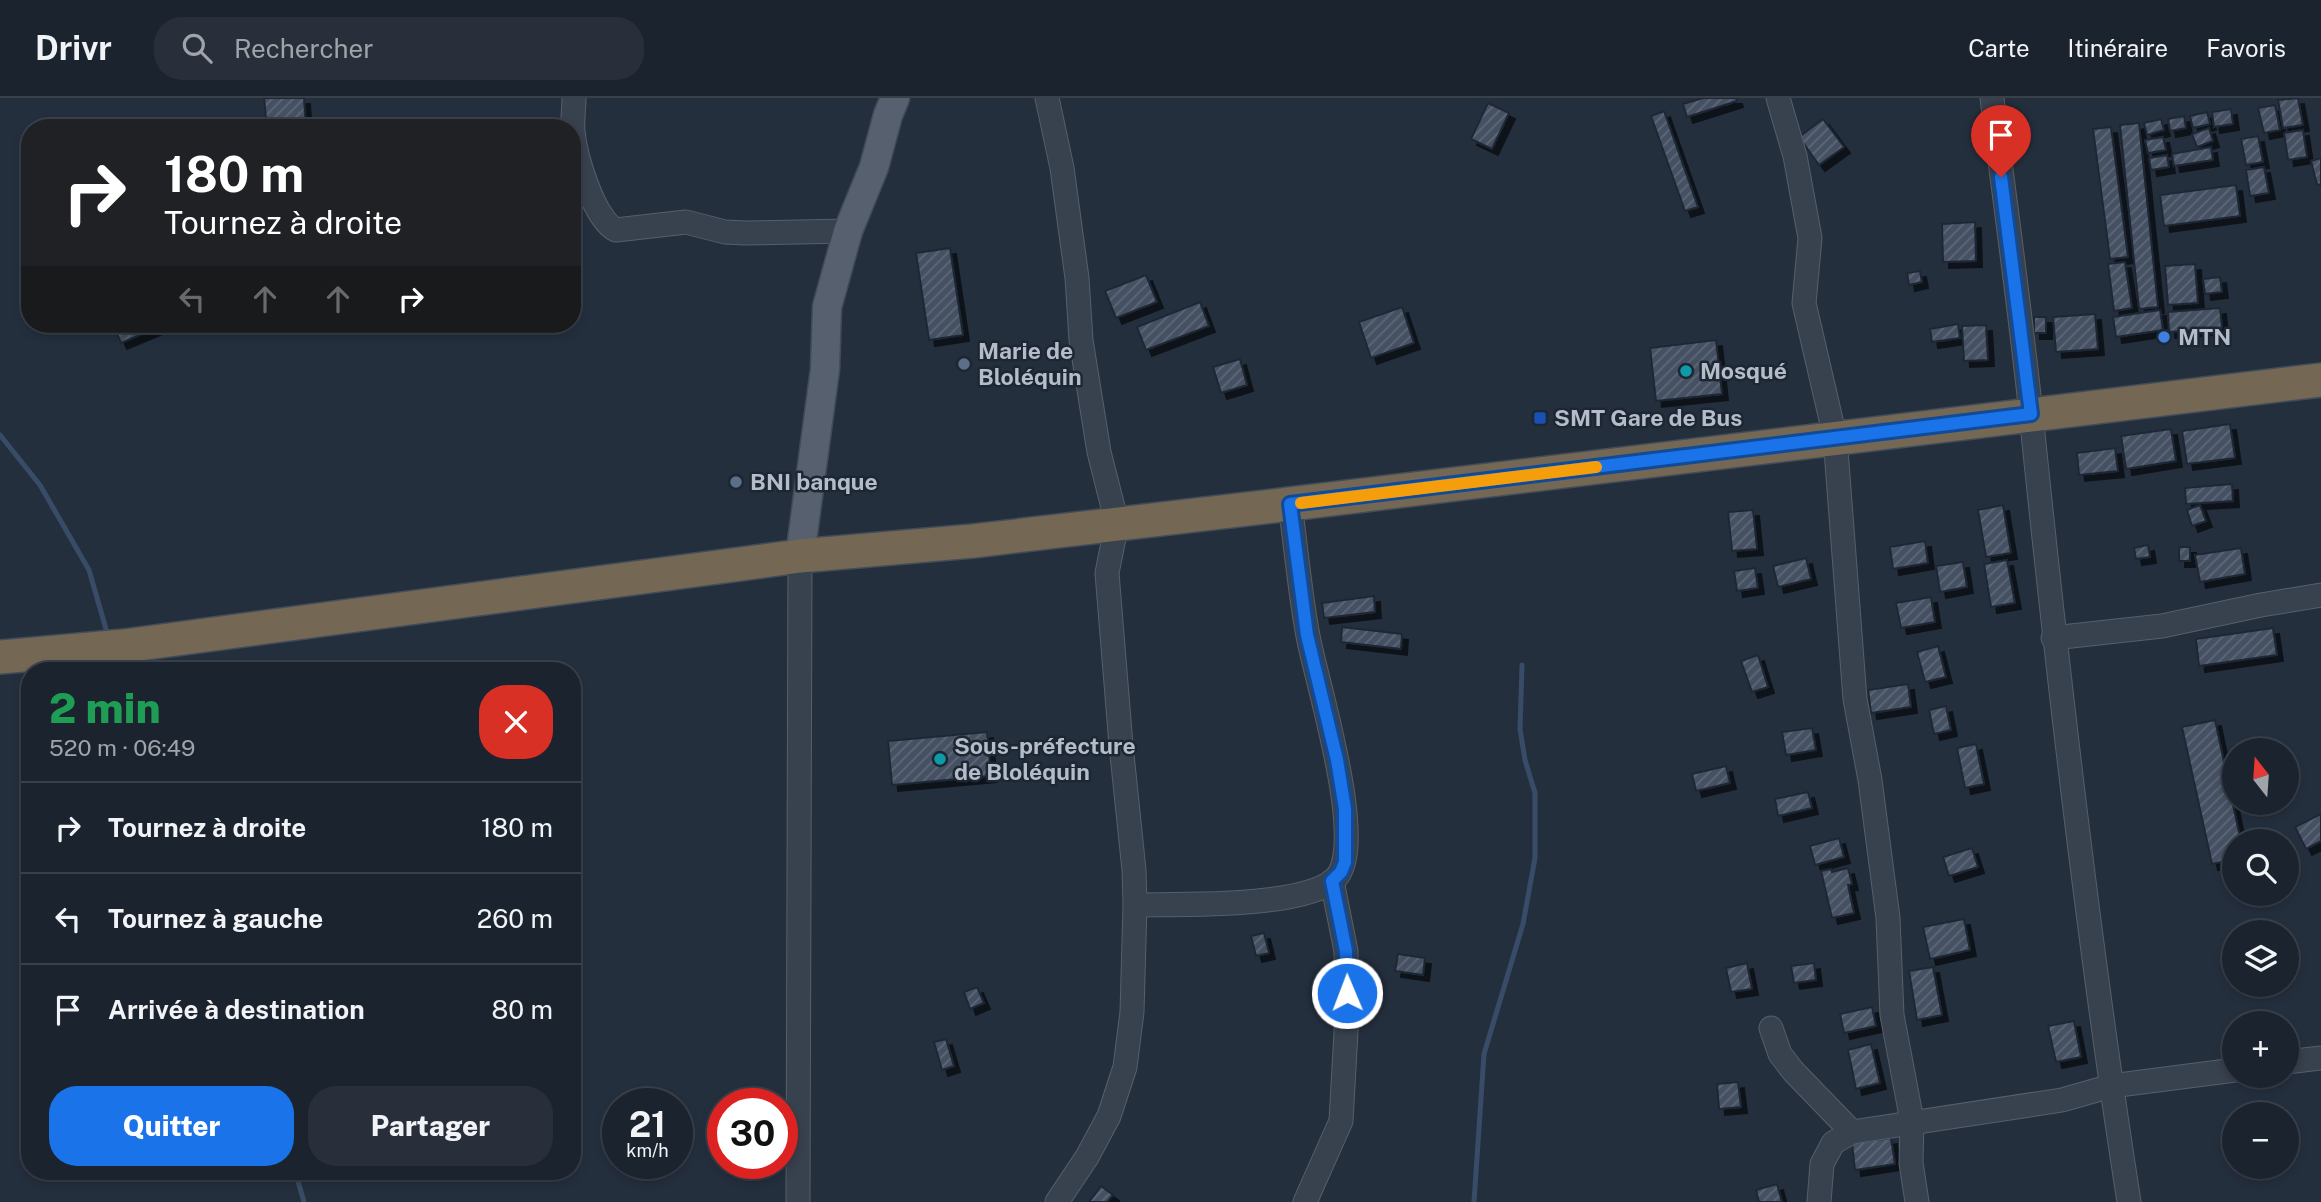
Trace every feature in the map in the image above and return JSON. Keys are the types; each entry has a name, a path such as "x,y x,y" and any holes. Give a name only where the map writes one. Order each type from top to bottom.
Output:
{"highway":[{"path":"0,657 124,646 800,556 973,541 2321,380"}],"main road":[{"path":"800,556 825,369 827,307 848,231 874,167 895,98"}],"street":[{"path":"573,119 574,98"},
{"path":"1047,98 1062,168 1077,278 1081,341 1099,452 1117,523 1107,573 1135,905 1132,1012 1125,1067 1109,1116 1087,1157 1057,1202"},
{"path":"1779,98 1795,156 1810,238 1804,303 1835,437 1856,699 1870,780 1888,918 1892,1015 1912,1121 1911,1163 1917,1202"},
{"path":"1992,98 2031,414 2053,639 2111,1086 2129,1202"},
{"path":"581,164 598,213 608,227 616,230 686,222 725,232 848,231"},
{"path":"1135,905 1258,901 1290,897 1332,881 1341,872 1345,862 1345,809 1337,760 1307,635 1290,504"},
{"path":"798,1202 800,556"},
{"path":"2053,639 2162,626 2321,595"},
{"path":"1305,1202 1342,1121 1347,1014 1346,951 1332,881"},
{"path":"1771,1028 1780,1054 1793,1071 1852,1132"},
{"path":"2299,1061 2321,1058"},
{"path":"1819,1202 1822,1164 1833,1143 1852,1132 2062,1100 2111,1086 2222,1072"}],"building":[{"path":"264,98 304,98 305,119 266,119"},
{"path":"1703,98 1736,98 1737,101 1687,117 1683,104"},
{"path":"2298,98 2303,125 2283,128 2278,100"},
{"path":"1488,103 1509,113 1492,149 1471,139"},
{"path":"2275,105 2280,130 2264,133 2258,108"},
{"path":"2231,109 2233,124 2214,127 2212,112"},
{"path":"1664,111 1698,207 1685,211 1651,116"},
{"path":"2207,112 2210,124 2193,128 2190,116"},
{"path":"2184,116 2186,128 2170,131 2168,119"},
{"path":"1823,119 1844,147 1819,165 1799,137"},
{"path":"2161,119 2164,130 2147,135 2144,123"},
{"path":"2139,123 2158,307 2139,309 2120,125"},
{"path":"2111,127 2128,257 2110,259 2093,129"},
{"path":"2209,128 2213,141 2197,147 2192,134"},
{"path":"2303,130 2307,157 2288,160 2284,133"},
{"path":"2258,136 2263,162 2246,165 2241,139"},
{"path":"2163,137 2166,150 2148,153 2145,140"},
{"path":"2211,147 2213,160 2174,166 2172,154"},
{"path":"2167,155 2169,167 2151,170 2149,158"},
{"path":"2321,158 2321,184 2317,185 2311,161"},
{"path":"2264,167 2269,193 2250,196 2246,170"},
{"path":"2236,185 2240,216 2164,226 2160,195"},
{"path":"1975,222 1976,261 1943,262 1942,224"},
{"path":"950,248 963,335 929,340 916,253"},
{"path":"2125,262 2132,308 2114,311 2108,264"},
{"path":"2195,264 2198,303 2168,305 2165,266"},
{"path":"1920,271 1922,282 1909,285 1907,273"},
{"path":"1146,275 1157,302 1116,318 1105,291"},
{"path":"2220,277 2222,292 2205,294 2203,279"},
{"path":"1200,302 1209,326 1146,350 1137,327"},
{"path":"1402,307 1414,343 1371,358 1359,322"},
{"path":"2220,308 2222,328 2169,332 2168,312"},
{"path":"2160,310 2163,330 2116,337 2113,317"},
{"path":"2095,314 2098,349 2056,352 2053,317"},
{"path":"2034,317 2046,317 2046,333 2034,333"},
{"path":"1958,324 1960,338 1932,342 1930,329"},
{"path":"1986,325 1988,360 1964,361 1962,326"},
{"path":"117,333 145,333 121,343"},
{"name":"Mosqué","path":"1716,340 1722,394 1656,401 1650,348"},
{"path":"1240,359 1247,385 1221,393 1213,367"},
{"path":"2230,424 2235,458 2187,464 2182,431"},
{"path":"2171,429 2176,461 2126,469 2121,436"},
{"path":"2115,448 2118,471 2079,475 2077,453"},
{"path":"2232,484 2233,501 2186,504 2185,488"},
{"path":"2003,505 2011,553 1986,557 1978,510"},
{"path":"2200,505 2206,521 2192,526 2187,510"},
{"path":"1753,510 1757,549 1732,551 1728,512"},
{"path":"1925,541 1928,563 1893,569 1890,547"},
{"path":"2148,545 2150,557 2136,559 2134,548"},
{"path":"2179,547 2190,547 2190,561 2179,561"},
{"path":"2241,548 2245,574 2200,582 2195,555"},
{"path":"1806,558 1811,579 1778,587 1773,566"},
{"path":"2007,560 2015,603 1991,607 1984,564"},
{"path":"1963,562 1967,587 1940,592 1936,566"},
{"path":"1755,568 1758,588 1737,591 1734,571"},
{"path":"1374,596 1375,612 1324,618 1322,603"},
{"path":"1931,597 1935,622 1901,628 1896,603"},
{"path":"1342,627 1402,634 1401,649 1341,642"},
{"path":"2273,628 2277,655 2199,666 2196,639"},
{"path":"1938,646 1946,677 1925,682 1917,652"},
{"path":"1758,655 1768,687 1752,692 1741,661"},
{"path":"1908,684 1911,707 1871,713 1868,690"},
{"path":"1946,706 1951,730 1934,734 1929,710"},
{"path":"2215,720 2222,753 2222,816 2235,816 2238,829 2222,829 2222,862 2212,864 2182,727"},
{"path":"1812,728 1816,750 1786,755 1782,732"},
{"name":"Sous-préfecture de Bloléquin","path":"987,732 991,776 892,785 888,741"},
{"path":"1976,744 1984,784 1965,788 1957,748"},
{"path":"1726,766 1730,783 1696,791 1692,774"},
{"path":"1808,792 1812,808 1778,816 1775,799"},
{"path":"2321,814 2321,841 2306,849 2299,829 2295,827"},
{"path":"1839,838 1844,857 1815,865 1810,846"},
{"path":"1972,848 1978,867 1949,876 1943,857"},
{"path":"1848,868 1852,884 1848,885 1854,913 1832,918 1821,871 1831,869 1832,872"},
{"path":"1964,919 1970,950 1930,959 1923,927"},
{"path":"1264,933 1269,953 1256,956 1251,936"},
{"path":"1398,954 1425,958 1423,975 1395,971"},
{"path":"1747,963 1752,989 1731,992 1726,968"},
{"path":"1814,963 1816,980 1794,983 1791,966"},
{"path":"1933,967 1942,1015 1917,1020 1909,971"},
{"path":"977,987 984,1003 970,1009 964,992"},
{"path":"1872,1007 1876,1026 1844,1033 1840,1014"},
{"path":"2074,1021 2081,1057 2056,1062 2048,1026"},
{"path":"946,1039 954,1066 942,1070 934,1042"},
{"path":"1871,1044 1880,1083 1856,1089 1848,1050"},
{"path":"1738,1082 1741,1107 1719,1109 1717,1084"},
{"path":"1891,1138 1895,1164 1855,1170 1852,1143"},
{"path":"1777,1184 1782,1202 1759,1202 1756,1190"},
{"path":"1101,1186 1113,1195 1107,1202 1089,1202"}],"waterway":[{"path":"0,435 40,485 89,570 108,636"},
{"path":"1474,1202 1484,1054 1523,924 1535,858 1535,793 1525,760 1520,729 1522,665"},
{"path":"298,1180 304,1202"}],"slow traffic":[{"path":"1301,503 1596,467"}],"place":[{"name":"MTN","path":"2164,337"},
{"name":"Marie de Bloléquin","path":"964,364"},
{"name":"Mosqué","path":"1686,371"},
{"name":"SMT Gare de Bus","path":"1540,418"},
{"name":"BNI banque","path":"736,482"},
{"name":"Sous-préfecture de Bloléquin","path":"940,759"}],"route":[{"path":"1347,993 1346,951 1332,881 1341,872 1345,862 1345,809 1337,760 1307,635 1290,504 2031,414 2001,177"}]}
